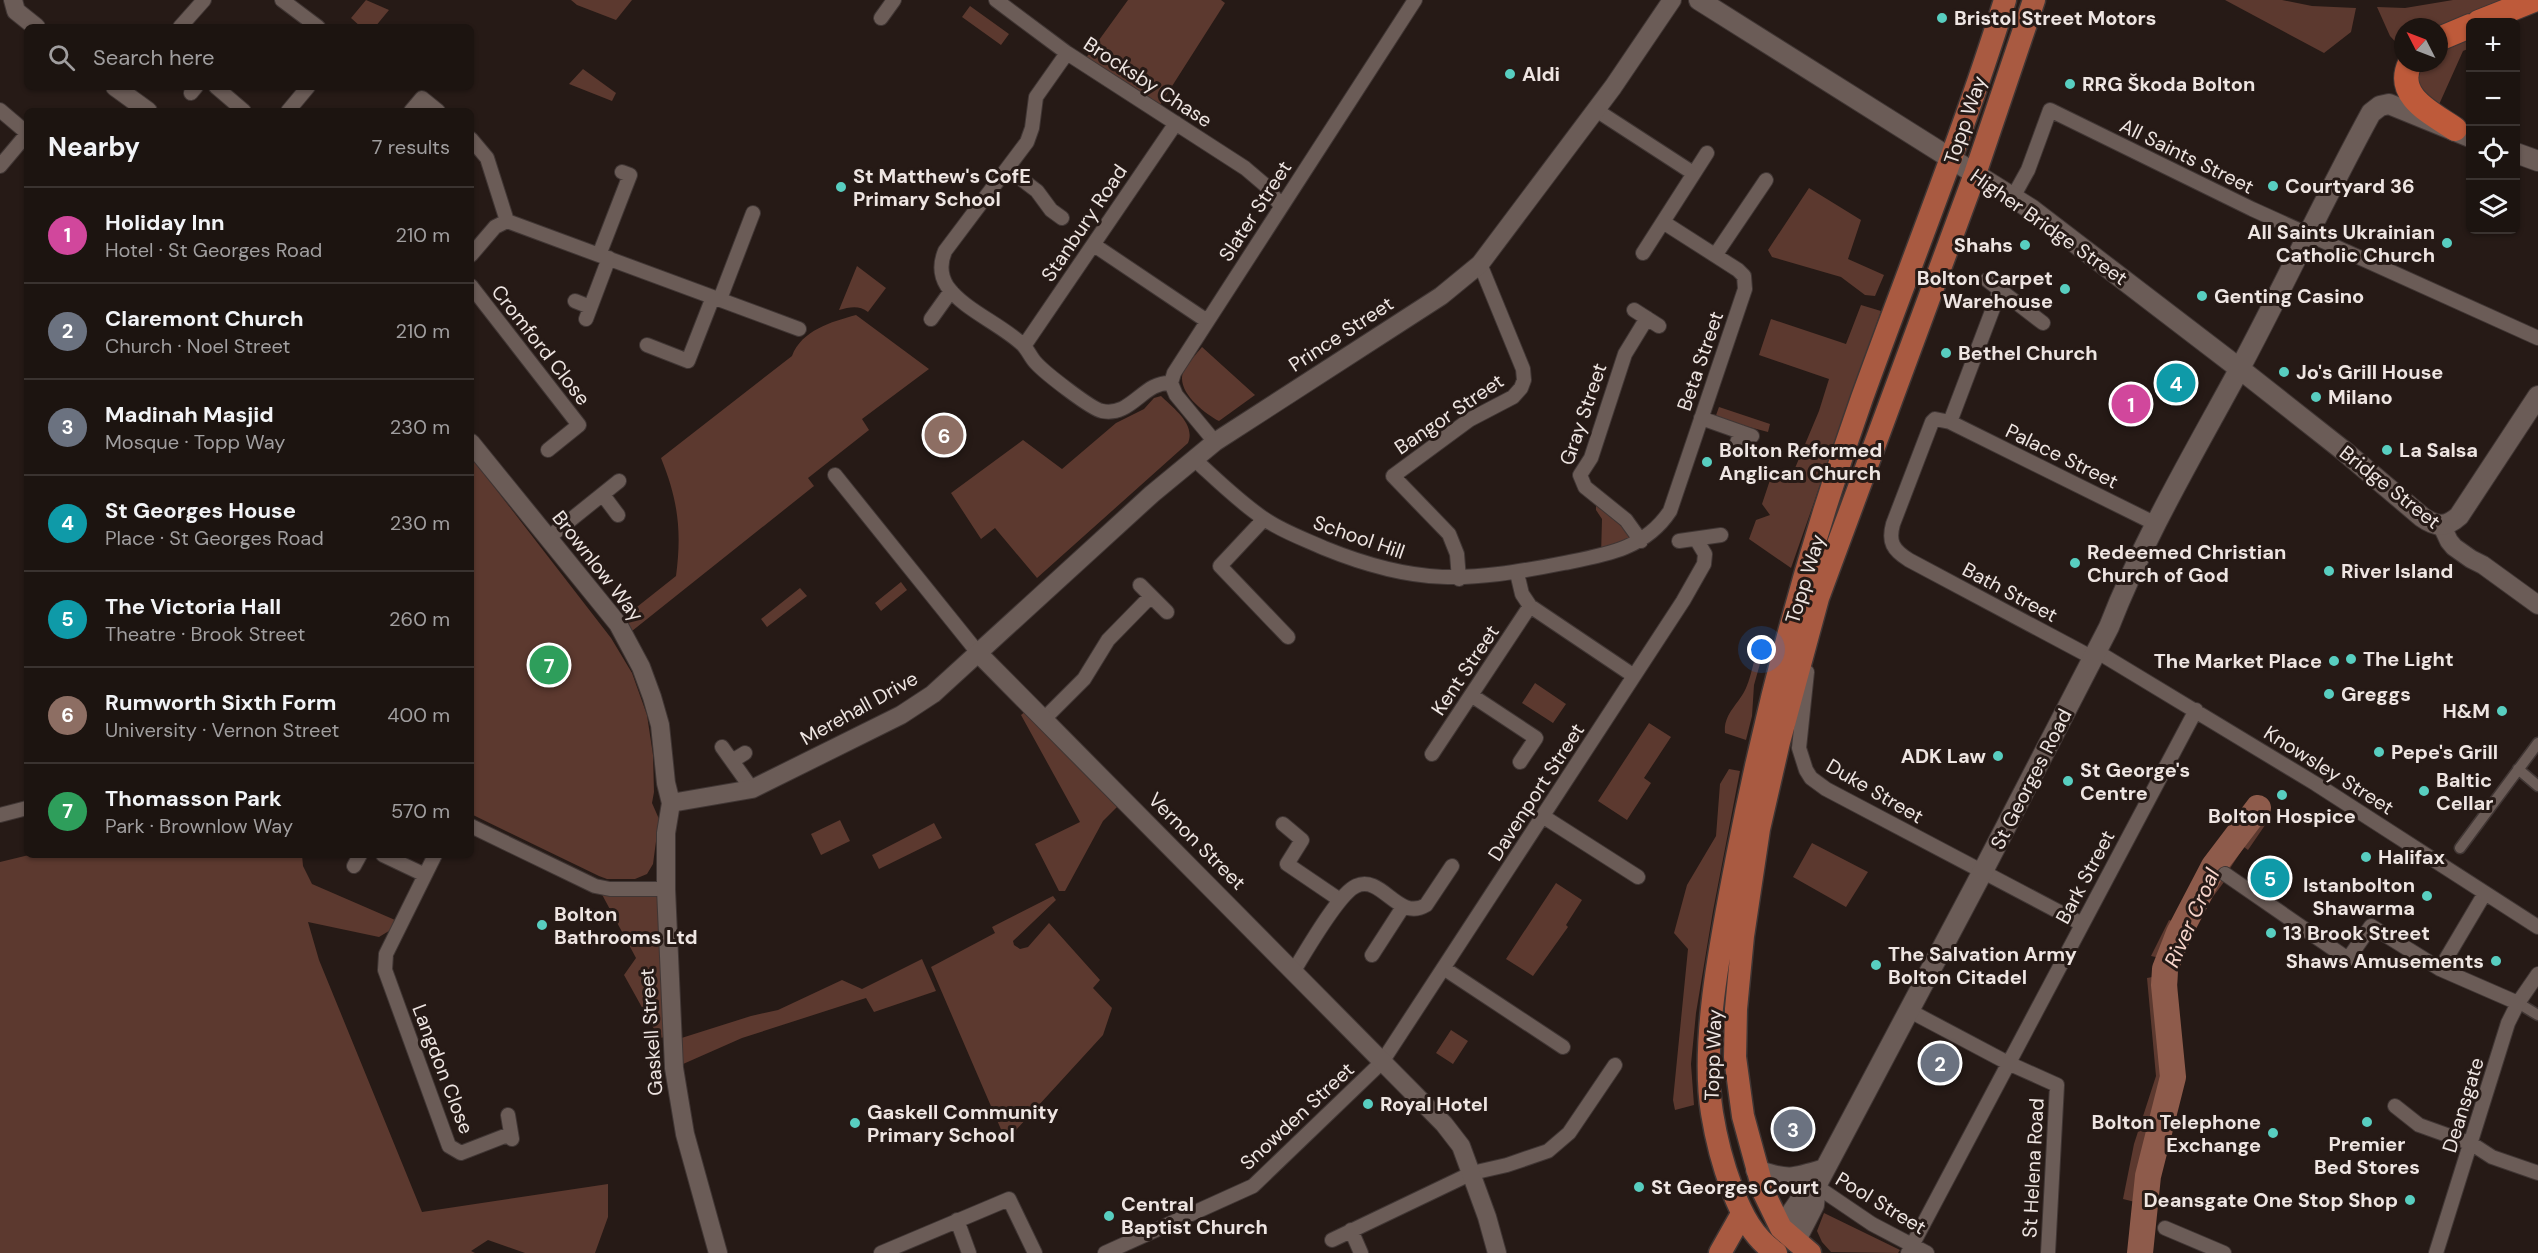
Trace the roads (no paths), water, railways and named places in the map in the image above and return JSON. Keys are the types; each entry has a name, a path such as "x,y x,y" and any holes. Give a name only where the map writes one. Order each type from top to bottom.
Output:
{"highway":[{"path":"2489,18 2534,0"},
{"path":"2448,35 2466,28"},
{"path":"2405,72 2405,82 2418,103 2463,133"}],"main road":[{"name":"Higher Bridge Street","path":"1699,0 2013,197 2240,369"},
{"name":"Topp Way","path":"1779,1246 1742,1214 1726,1171 1712,1111 1709,1056 1725,920 1752,781 1785,646 1832,491 1861,402 1951,160 2005,0"},
{"name":"Topp Way","path":"1779,1246 1756,1170 1743,1116 1735,1058 1736,1009 1743,936 1769,785 1818,598 1975,174 2034,0"},
{"name":"St Georges Road","path":"1779,1246 1803,1196 1816,1186 1983,871 2095,655 2156,524 2240,369 2366,122 2375,109 2389,104 2463,133"},
{"path":"2520,154 2538,161"},
{"name":"Bridge Street","path":"2240,369 2344,451 2422,517 2435,525 2442,526"},
{"path":"2442,526 2453,521 2464,509 2538,396"},
{"path":"1756,1170 1780,1179 1797,1178 1825,1169"},
{"path":"1720,1253 1742,1214"}],"street":[{"path":"183,24 204,0"},
{"path":"881,18 894,0"},
{"path":"996,0 1067,53"},
{"name":"Slater Street","path":"1171,383 1174,373 1207,321 1415,0"},
{"name":"Prince Street","path":"979,654 1128,516 1215,442 1441,296 1480,264 1596,110 1672,0"},
{"path":"292,3 315,24"},
{"path":"9,10 31,24"},
{"name":"Brocksby Chase","path":"951,291 943,278 941,260 945,251 1008,169 1030,135 1036,97 1067,53 1257,177 1281,206"},
{"path":"124,90 145,108"},
{"path":"220,90 240,108"},
{"path":"290,108 306,90"},
{"path":"414,108 422,98 434,108"},
{"path":"0,110 24,131"},
{"path":"1596,110 1694,173"},
{"name":"All Saints Street","path":"2013,197 2028,170 2050,110 2309,236 2538,338"},
{"name":"Stanbury Road","path":"1024,346 1176,123"},
{"path":"0,166 24,138"},
{"path":"474,143 487,158 507,220"},
{"path":"1643,253 1707,153"},
{"path":"1008,169 1037,191 1051,210 1062,218"},
{"path":"575,301 588,313 630,175 622,172"},
{"path":"1716,254 1766,180"},
{"path":"647,345 688,361 753,213"},
{"path":"474,252 495,227 507,220"},
{"path":"507,220 799,328"},
{"name":"Beta Street","path":"1641,541 1670,511 1745,289 1744,276 1716,254 1663,222"},
{"path":"1094,245 1207,321"},
{"name":"Bangor Street","path":"1459,579 1457,554 1449,534 1393,476 1469,420 1513,397 1521,388 1524,380 1523,369 1480,264"},
{"path":"1987,280 2043,323"},
{"name":"Cromford Close","path":"474,290 579,424 548,450"},
{"path":"1950,422 2000,290"},
{"path":"931,320 951,291 1024,346 1039,366 1100,411 1121,410 1153,386 1171,383 1180,402 1215,442"},
{"path":"1634,310 1659,326"},
{"name":"Gray Street","path":"1641,541 1626,520 1585,487 1580,475 1591,458 1624,354 1647,318"},
{"path":"1701,418 1747,434 1735,448"},
{"name":"Bath Street","path":"1950,422 1935,419 1932,422 1893,524 1891,542 1900,555 1909,560 2095,655"},
{"name":"Palace Street","path":"1950,422 2156,524"},
{"name":"Brownlow Way","path":"474,446 618,624 641,667 660,724 666,783 671,803"},
{"name":"School Hill","path":"1194,459 1264,519 1294,535 1358,562 1422,577 1459,579 1517,573 1609,554 1641,541"},
{"name":"Vernon Street","path":"835,475 979,654 1045,718 1444,1124 1461,1146 1472,1173 1497,1253"},
{"path":"548,538 618,481"},
{"path":"603,495 618,515"},
{"path":"1264,519 1220,566 1288,637"},
{"name":"Bridge Street","path":"2442,526 2454,547 2538,605"},
{"path":"1679,541 1721,535"},
{"name":"Davenport Street","path":"1382,1062 1544,816 1704,564 1705,554 1696,539"},
{"path":"1517,573 1522,594 1530,606 1634,676"},
{"path":"1140,585 1167,612"},
{"path":"1045,718 1084,680 1108,640 1151,596"},
{"name":"Duke Street","path":"1818,598 1799,748 1811,778 1826,789 2082,924"},
{"name":"Kent Street","path":"1432,754 1530,606"},
{"name":"Merehall Drive","path":"671,803 752,789 901,715 933,694 979,654"},
{"name":"Knowsley Street","path":"2095,655 2196,710 2538,927"},
{"path":"1471,695 1536,738 1520,762"},
{"name":"Bark Street","path":"1910,1249 2196,710"},
{"path":"2460,848 2538,743"},
{"path":"722,747 752,789"},
{"path":"732,761 745,753"},
{"path":"2518,770 2538,786"},
{"name":"Gaskell Street","path":"671,803 666,833 668,986 678,1100 718,1253"},
{"path":"0,815 24,809"},
{"path":"1544,816 1638,877"},
{"path":"1283,824 1302,840 1287,864 1341,900"},
{"path":"474,827 595,886 610,889 666,889"},
{"path":"389,858 425,875 434,858"},
{"path":"1293,972 1341,900 1353,887 1371,885 1403,907 1413,910 1426,905 1452,866"},
{"path":"2225,874 2348,959 2371,926 2439,969 2518,1002 2538,1015"},
{"name":"Langdon Close","path":"425,875 389,938 385,959 386,970 449,1146 461,1153 511,1136 508,1115"},
{"path":"2439,969 2485,893"},
{"path":"1372,955 1403,907"},
{"path":"1445,969 1563,1047"},
{"name":"Deansgate","path":"2436,1253 2472,1144 2482,1096 2508,1023 2518,1002 2538,974"},
{"path":"1908,1010 2008,1063"},
{"name":"Snowden Street","path":"1106,1253 1253,1186 1382,1062"},
{"name":"St Helena Road","path":"2008,1063 2057,1085 2048,1253"},
{"path":"1332,1240 1472,1173 1548,1151 1562,1141 1615,1065"},
{"path":"2395,1106 2419,1125 2472,1144 2492,1157 2538,1173"},
{"name":"Pool Street","path":"1816,1186 1910,1249 1928,1253"},
{"path":"881,1253 1009,1199 1035,1253"},
{"path":"957,1220 969,1253"},
{"path":"2165,1228 2224,1253"},
{"path":"1351,1230 1361,1253"}],"waterway":[{"name":"River Croal","path":"2140,1253 2148,1176 2173,1077 2164,985 2165,969 2179,933 2214,866 2258,808"}],"place":[{"name":"Bristol Street Motors","path":"1942,18"},
{"name":"Aldi","path":"1510,74"},
{"name":"RRG Škoda Bolton","path":"2070,84"},
{"name":"Courtyard 36","path":"2273,186"},
{"name":"St Matthew's CofE Primary School","path":"841,187"},
{"name":"All Saints Ukrainian Catholic Church","path":"2447,243"},
{"name":"Shahs","path":"2025,245"},
{"name":"Bolton Carpet Warehouse","path":"2065,289"},
{"name":"Genting Casino","path":"2202,296"},
{"name":"Bethel Church","path":"1946,353"},
{"name":"Jo's Grill House","path":"2284,372"},
{"name":"St Georges House","path":"2176,383"},
{"name":"Milano","path":"2316,397"},
{"name":"Holiday Inn","path":"2131,404"},
{"name":"Rumworth Sixth Form","path":"944,435"},
{"name":"La Salsa","path":"2387,450"},
{"name":"Bolton Reformed Anglican Church","path":"1707,462"},
{"name":"Redeemed Christian Church of God","path":"2075,563"},
{"name":"River Island","path":"2329,571"},
{"name":"The Light","path":"2351,659"},
{"name":"The Market Place","path":"2334,661"},
{"name":"Thomasson Park","path":"549,665"},
{"name":"Greggs","path":"2329,694"},
{"name":"H&M","path":"2502,711"},
{"name":"Pepe's Grill","path":"2379,752"},
{"name":"ADK Law","path":"1998,756"},
{"name":"St George's Centre","path":"2068,781"},
{"name":"Baltic Cellar","path":"2424,791"},
{"name":"Bolton Hospice","path":"2282,795"},
{"name":"Halifax","path":"2366,857"},
{"name":"The Victoria Hall","path":"2270,878"},
{"name":"Istanbolton Shawarma","path":"2427,896"},
{"name":"Bolton Bathrooms Ltd","path":"542,925"},
{"name":"13 Brook Street","path":"2271,933"},
{"name":"Shaws Amusements","path":"2496,961"},
{"name":"The Salvation Army Bolton Citadel","path":"1876,965"},
{"name":"Claremont Church","path":"1940,1063"},
{"name":"Royal Hotel","path":"1368,1104"},
{"name":"Premier Bed Stores","path":"2367,1122"},
{"name":"Gaskell Community Primary School","path":"855,1123"},
{"name":"Madinah Masjid","path":"1793,1129"},
{"name":"Bolton Telephone Exchange","path":"2273,1133"},
{"name":"St Georges Court","path":"1639,1187"},
{"name":"Deansgate One Stop Shop","path":"2410,1200"},
{"name":"Central Baptist Church","path":"1109,1216"}]}
